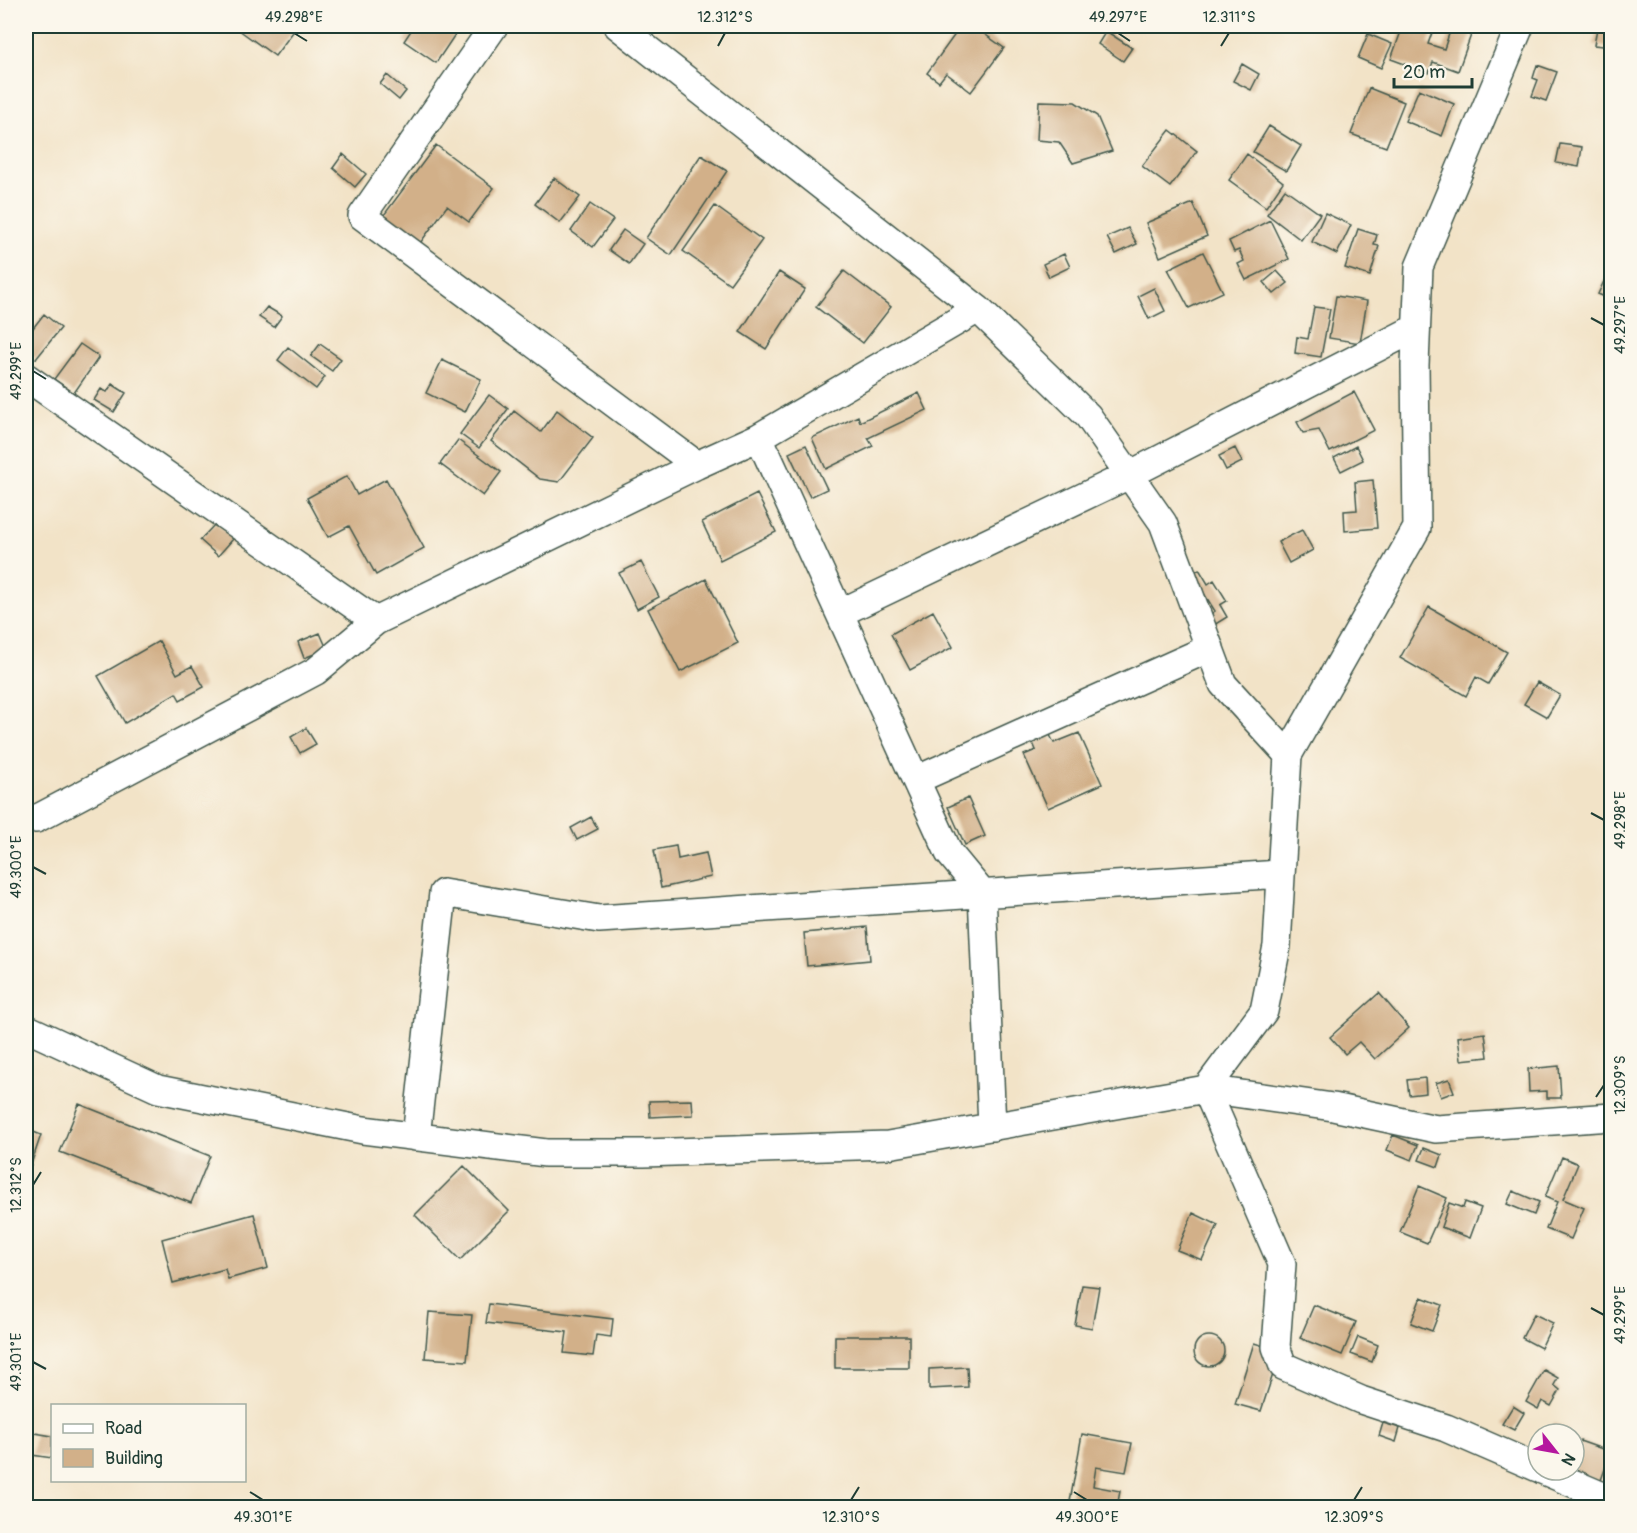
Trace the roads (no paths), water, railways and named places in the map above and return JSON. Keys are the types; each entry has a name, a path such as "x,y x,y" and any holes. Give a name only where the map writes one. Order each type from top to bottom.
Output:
{"street":[{"path":"494,26 362,216 698,465"},
{"path":"618,26 978,309 1088,416 1163,523 1224,684 1288,755"},
{"path":"1206,1089 1264,1011 1277,946 1288,755 1417,528 1416,328 1419,267 1520,26"},
{"path":"26,817 36,819 316,671 376,621 759,437 978,309"},
{"path":"840,613 1129,475 1416,328"},
{"path":"26,377 376,621"},
{"path":"759,437 950,853 982,893 992,1127"},
{"path":"916,780 1210,648"},
{"path":"416,1137 443,893 599,919 1281,874"},
{"path":"26,1028 158,1089 363,1130 546,1153 644,1153 888,1145 1206,1089 1333,1107 1436,1129 1611,1117"},
{"path":"1206,1089 1282,1264 1276,1347 1283,1366 1361,1400 1446,1428 1526,1463"},
{"path":"1570,1482 1611,1500"}]}
